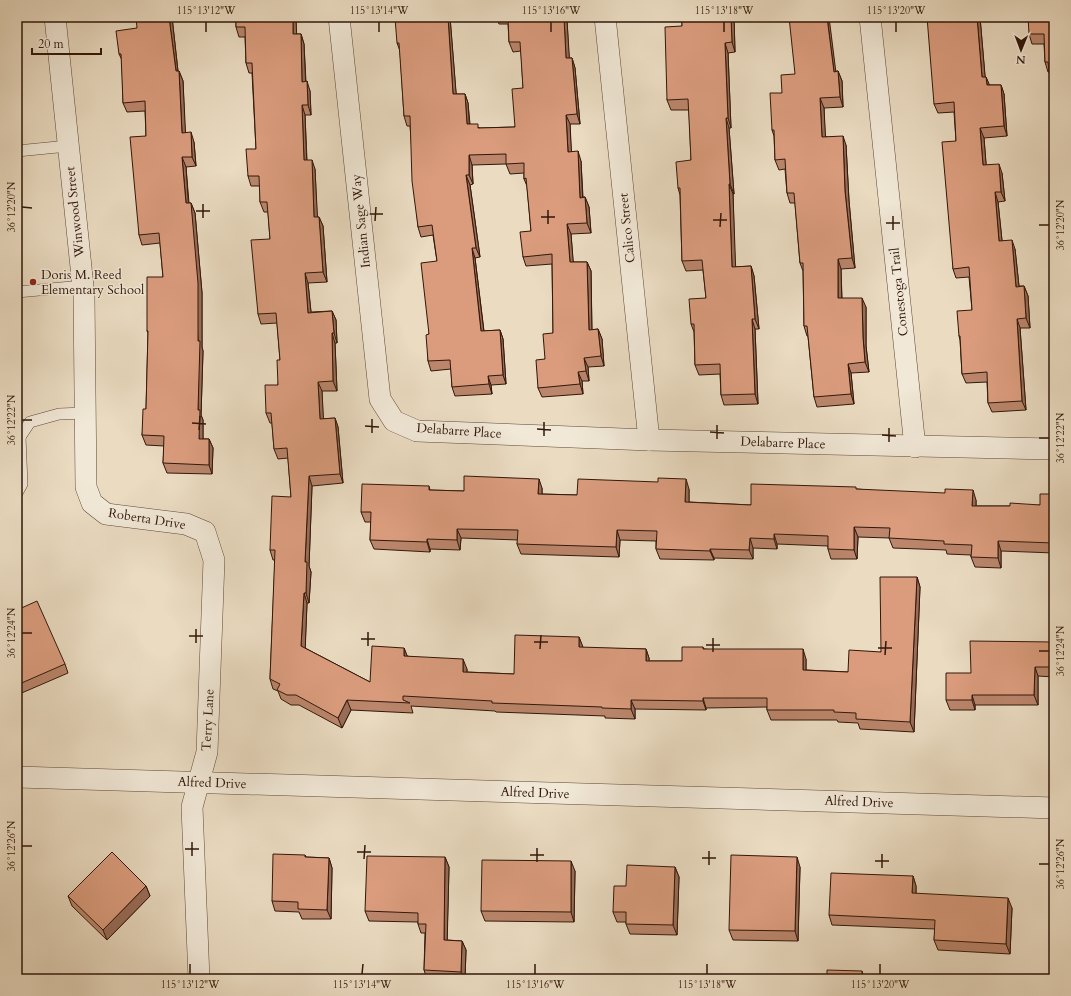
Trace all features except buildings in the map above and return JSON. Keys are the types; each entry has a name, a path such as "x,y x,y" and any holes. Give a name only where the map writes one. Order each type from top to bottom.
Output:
{"street":[{"name":"Winwood Street","path":"55,17 83,286 86,486 92,504"},
{"name":"Indian Sage Way","path":"339,17 380,398 394,421"},
{"name":"Calico Street","path":"605,17 649,440"},
{"name":"Conestoga Trail","path":"870,17 915,447"},
{"name":"Delabarre Place","path":"394,421 417,431 649,440 1054,449"},
{"name":"Roberta Drive","path":"92,504 106,514 186,524 205,532"},
{"name":"Terry Lane","path":"199,979 192,807 207,752 214,560 205,532"},
{"name":"Alfred Drive","path":"17,777 1054,808"}],"lane":[{"path":"17,151 68,146"},
{"path":"17,292 83,286"},
{"path":"17,493 22,484 19,437 30,422 59,414 85,413"}],"place":[{"name":"Doris M. Reed Elementary School","path":"33,282"}]}
